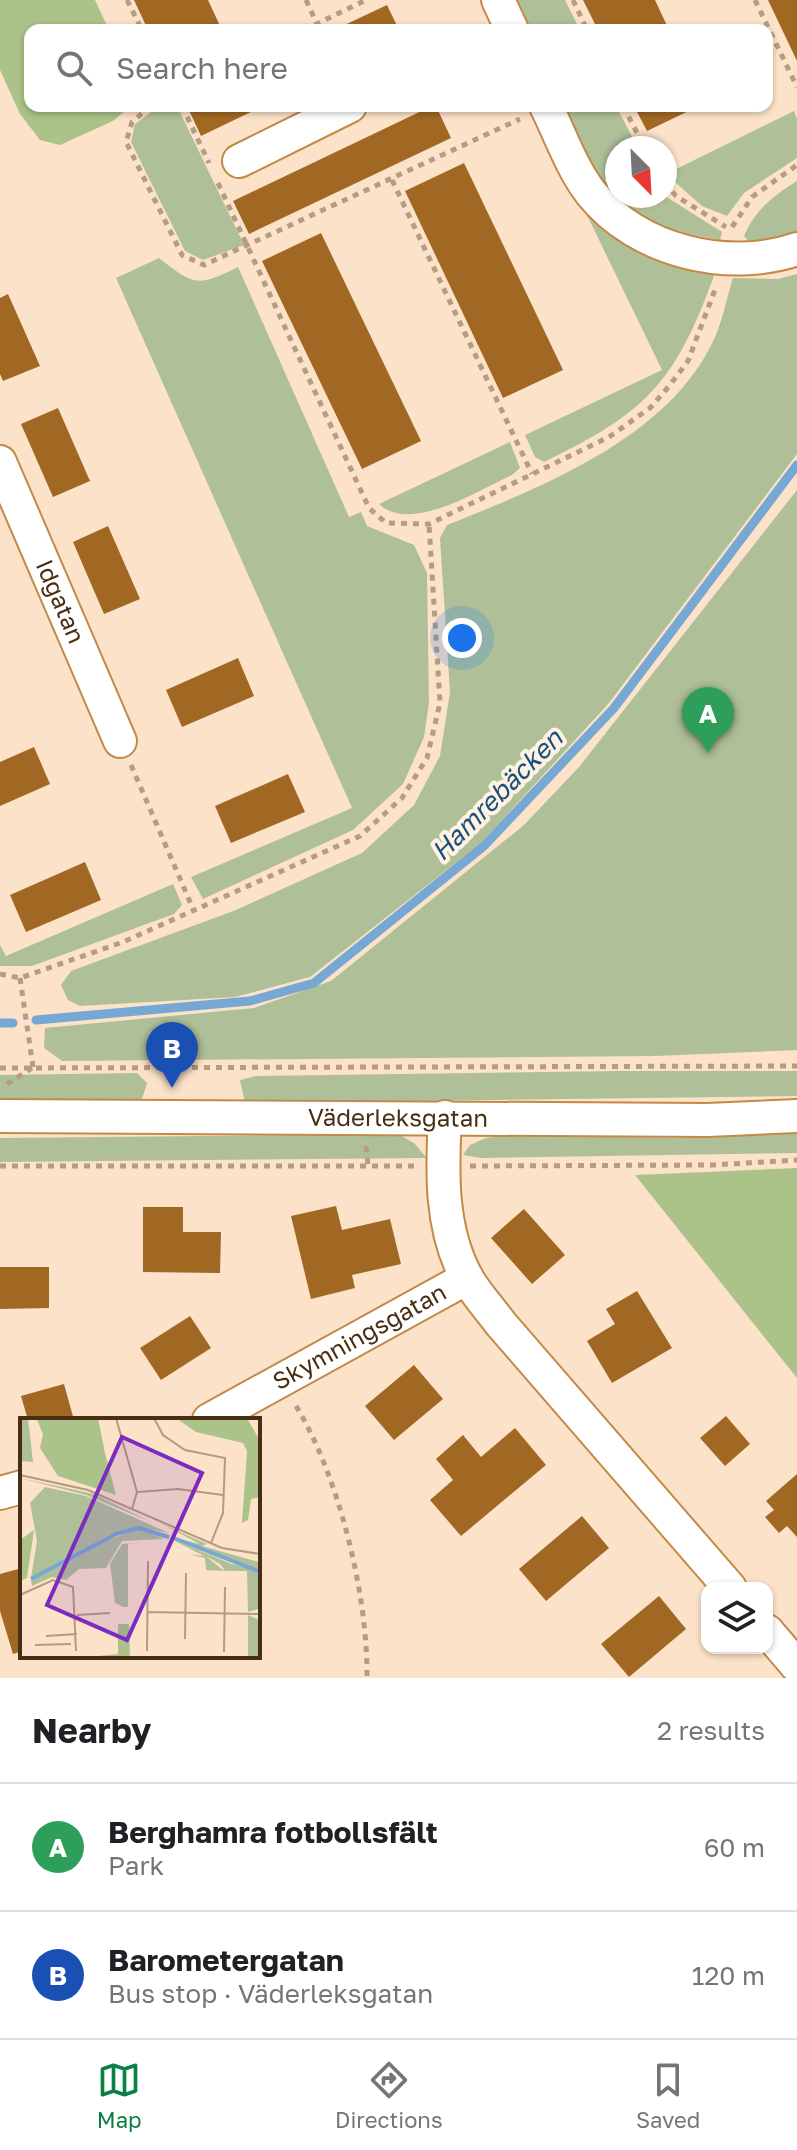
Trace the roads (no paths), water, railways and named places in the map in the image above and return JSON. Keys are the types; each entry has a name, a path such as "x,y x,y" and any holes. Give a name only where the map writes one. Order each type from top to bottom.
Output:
{"street":[{"path":"239,161 338,112"},
{"path":"541,112 589,191 610,213 647,240 728,244 776,256 797,249"},
{"name":"Idgatan","path":"0,462 120,741"},
{"name":"Väderleksgatan","path":"0,1116 708,1120 797,1116"},
{"path":"445,1117 442,1167 448,1227 467,1278 501,1324 725,1582"},
{"name":"Skymningsgatan","path":"213,1418 467,1278"},
{"path":"0,1493 20,1488"},
{"path":"773,1638 797,1666"}],"waterway":[{"name":"Hamrebäcken","path":"36,1020 250,1001 314,983 484,846 614,708 797,465"},
{"name":"Hamrebäcken","path":"0,1023 13,1023"}],"place":[{"name":"Berghamra fotbollsfält","path":"708,753"},
{"name":"Barometergatan","path":"172,1088"}]}
